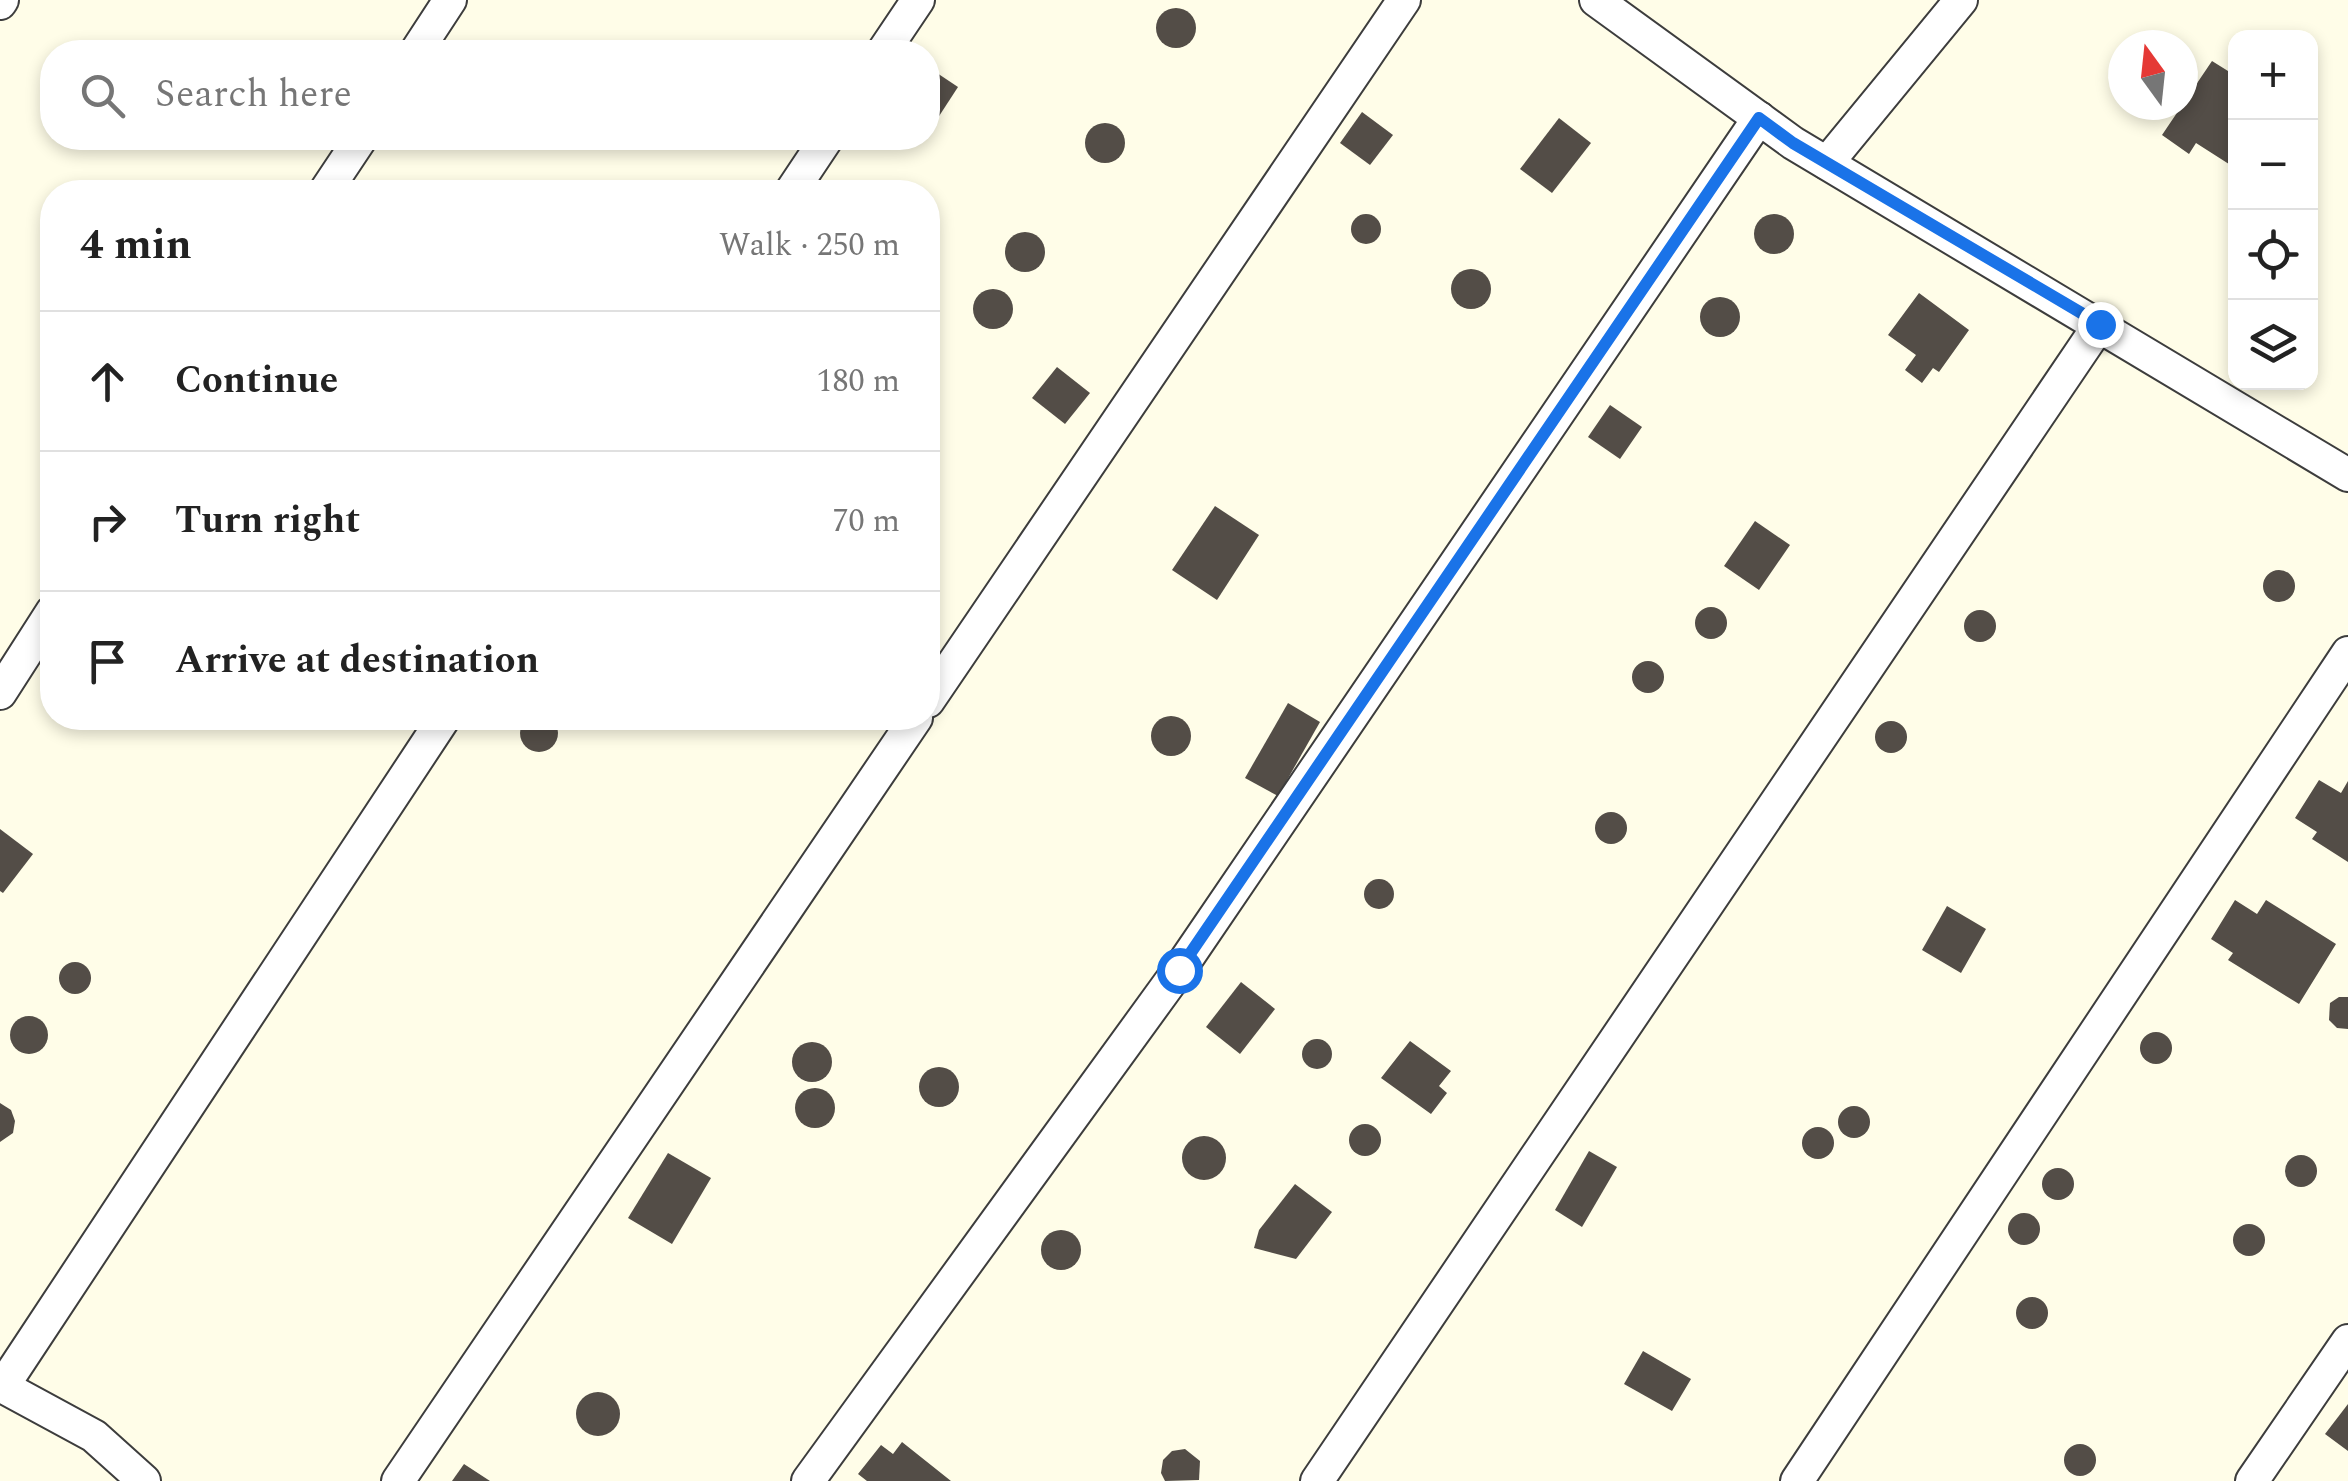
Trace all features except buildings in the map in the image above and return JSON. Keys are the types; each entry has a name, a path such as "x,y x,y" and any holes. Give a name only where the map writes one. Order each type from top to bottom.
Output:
{"street":[{"path":"424,40 450,0"},
{"path":"891,40 918,0"},
{"path":"940,683 1404,0"},
{"path":"1596,0 1759,118 1827,162 2348,475"},
{"path":"1827,162 1960,0"},
{"path":"808,1481 1179,970 1759,118"},
{"path":"333,180 353,150"},
{"path":"799,180 819,150"},
{"path":"1318,1481 2100,324"},
{"path":"0,693 40,631"},
{"path":"1798,1481 2348,653"},
{"path":"144,1481 94,1436 2,1386 436,730"},
{"path":"398,1481 908,730"},
{"path":"2252,1481 2348,1341"}],"route":[{"path":"1179,970 1759,118 1793,143 2100,324"}]}
